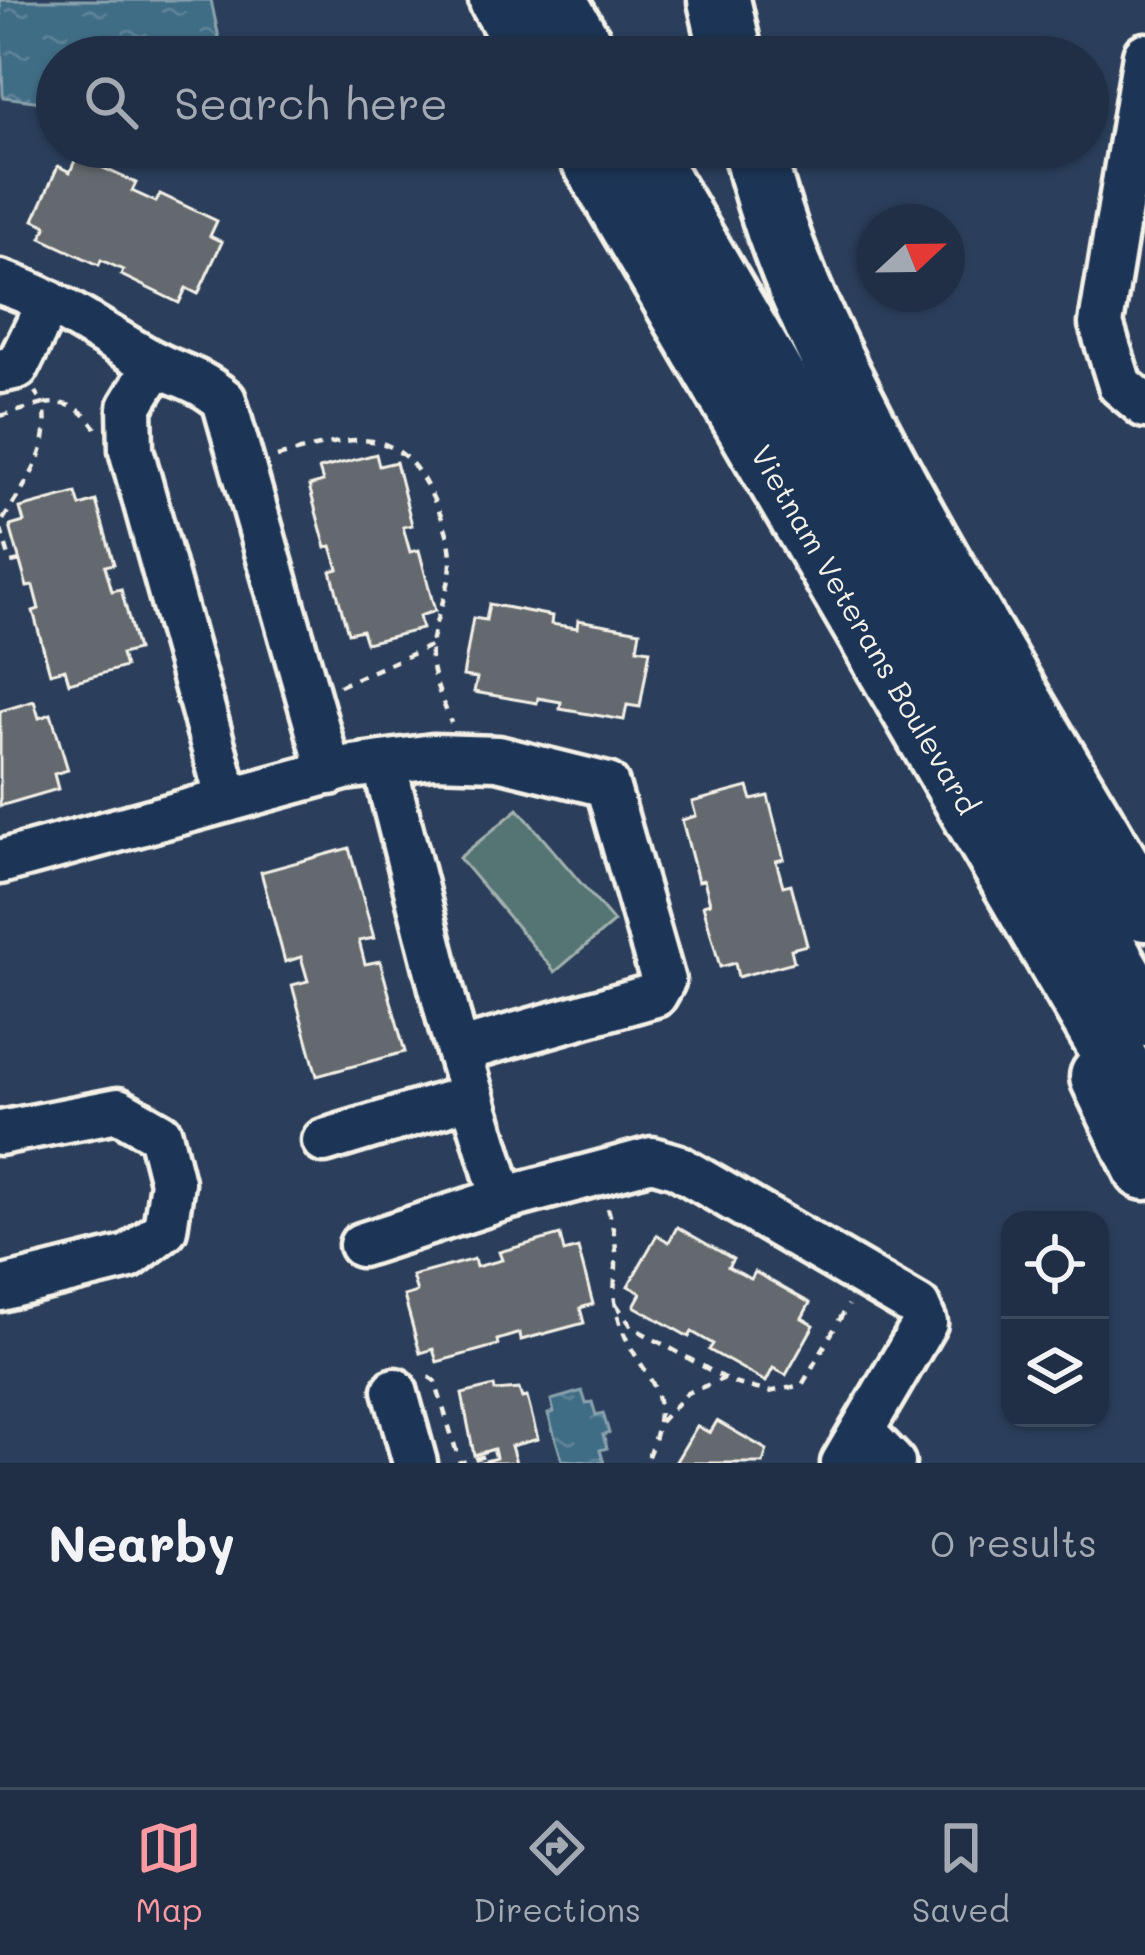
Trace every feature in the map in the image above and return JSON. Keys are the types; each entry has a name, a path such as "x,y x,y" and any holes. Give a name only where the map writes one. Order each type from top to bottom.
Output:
{"highway":[{"path":"500,0 521,36"},
{"path":"555,0 576,36"},
{"path":"719,0 727,36"},
{"name":"Vietnam Veterans Boulevard","path":"597,168 1145,1109"},
{"name":"Vietnam Veterans Boulevard","path":"652,168 1145,1016"},
{"path":"758,168 767,208 817,334 942,569 1145,910"},
{"path":"1000,860 1145,1169"}],"street":[{"path":"1145,55 1101,324 1120,385 1145,406"},
{"path":"0,282 49,302 156,364 198,379 224,400 330,773"},
{"path":"0,371 16,367 49,302"},
{"path":"156,364 130,407 131,450 228,800"},
{"path":"0,862 330,773 433,756 498,758 607,785 663,981 655,995 458,1051"},
{"path":"384,763 458,1051 503,1199"},
{"path":"324,1141 472,1096"},
{"path":"0,1133 118,1110 160,1134 172,1182 165,1229 129,1256 0,1289"},
{"path":"361,1245 503,1199 652,1159 676,1166 918,1307 925,1323 852,1447 887,1452 893,1463"},
{"path":"407,1381 415,1463"}],"path":[{"path":"20,561 10,563 1,531 44,452 44,404 62,402 82,410 96,428"},
{"path":"242,466 356,438 391,444 420,472 443,517 452,558 431,662 465,757"},
{"path":"308,696 432,645"},
{"path":"599,1173 615,1243 616,1304 624,1338 651,1376 662,1402 645,1463"},
{"path":"616,1304 632,1327 724,1378 769,1392 802,1384 863,1276"},
{"path":"660,1422 687,1393 724,1378"},
{"path":"407,1381 435,1381 460,1463 495,1453"}],"green space":[{"path":"518,809 614,922 555,972 459,858"}],"water":[{"path":"0,0 211,0 219,36 36,36 36,101 3,97"},
{"path":"582,1391 596,1415 603,1413 609,1433 603,1435 607,1448 600,1450 604,1463 562,1460 548,1414 554,1412 551,1400"}],"building":[{"path":"57,168 70,172 72,168 103,168 136,183 132,191 156,202 160,194 217,221 210,236 222,242 198,294 186,288 179,303 121,275 123,270 101,260 99,265 41,238 47,226 34,220"},
{"path":"376,454 379,466 396,462 412,525 403,527 410,552 419,550 435,611 419,616 422,629 366,643 362,630 348,633 331,571 338,569 331,546 326,548 309,486 323,482 319,469"},
{"path":"76,493 80,506 96,501 114,564 105,566 112,591 121,589 137,650 121,654 125,667 69,683 65,669 50,673 33,611 39,609 33,586 27,587 10,526 24,522 20,508"},
{"path":"489,604 552,616 551,624 577,628 578,620 640,631 637,648 650,650 640,707 627,705 624,720 560,709 561,702 538,698 537,703 474,692 477,678 463,676 473,618 486,620"},
{"path":"34,701 39,718 51,714 68,770 54,774 58,789 0,806 0,711"},
{"path":"748,787 752,800 768,796 784,859 776,861 783,886 791,884 807,945 791,949 794,962 738,977 735,963 720,967 703,905 710,903 704,880 698,881 682,820 696,816 692,802"},
{"path":"349,848 374,938 359,941 365,964 380,961 405,1052 317,1076 292,985 308,981 301,957 285,962 261,872"},
{"path":"677,1227 733,1259 728,1267 751,1279 755,1272 810,1303 802,1318 814,1325 786,1375 773,1368 766,1382 709,1350 713,1344 692,1332 689,1337 634,1306 641,1293 628,1286 657,1235 669,1242"},
{"path":"560,1235 564,1252 578,1248 593,1304 580,1308 584,1323 521,1340 520,1333 497,1340 498,1345 437,1362 433,1349 420,1353 404,1296 417,1292 412,1276 474,1259 476,1267 502,1260 499,1252"},
{"path":"494,1386 495,1391 519,1389 522,1398 527,1397 538,1439 511,1446 516,1463 478,1463 496,1458 494,1449 474,1455 462,1394"},
{"path":"717,1421 767,1450 763,1463 675,1463 697,1426 710,1433"}]}
